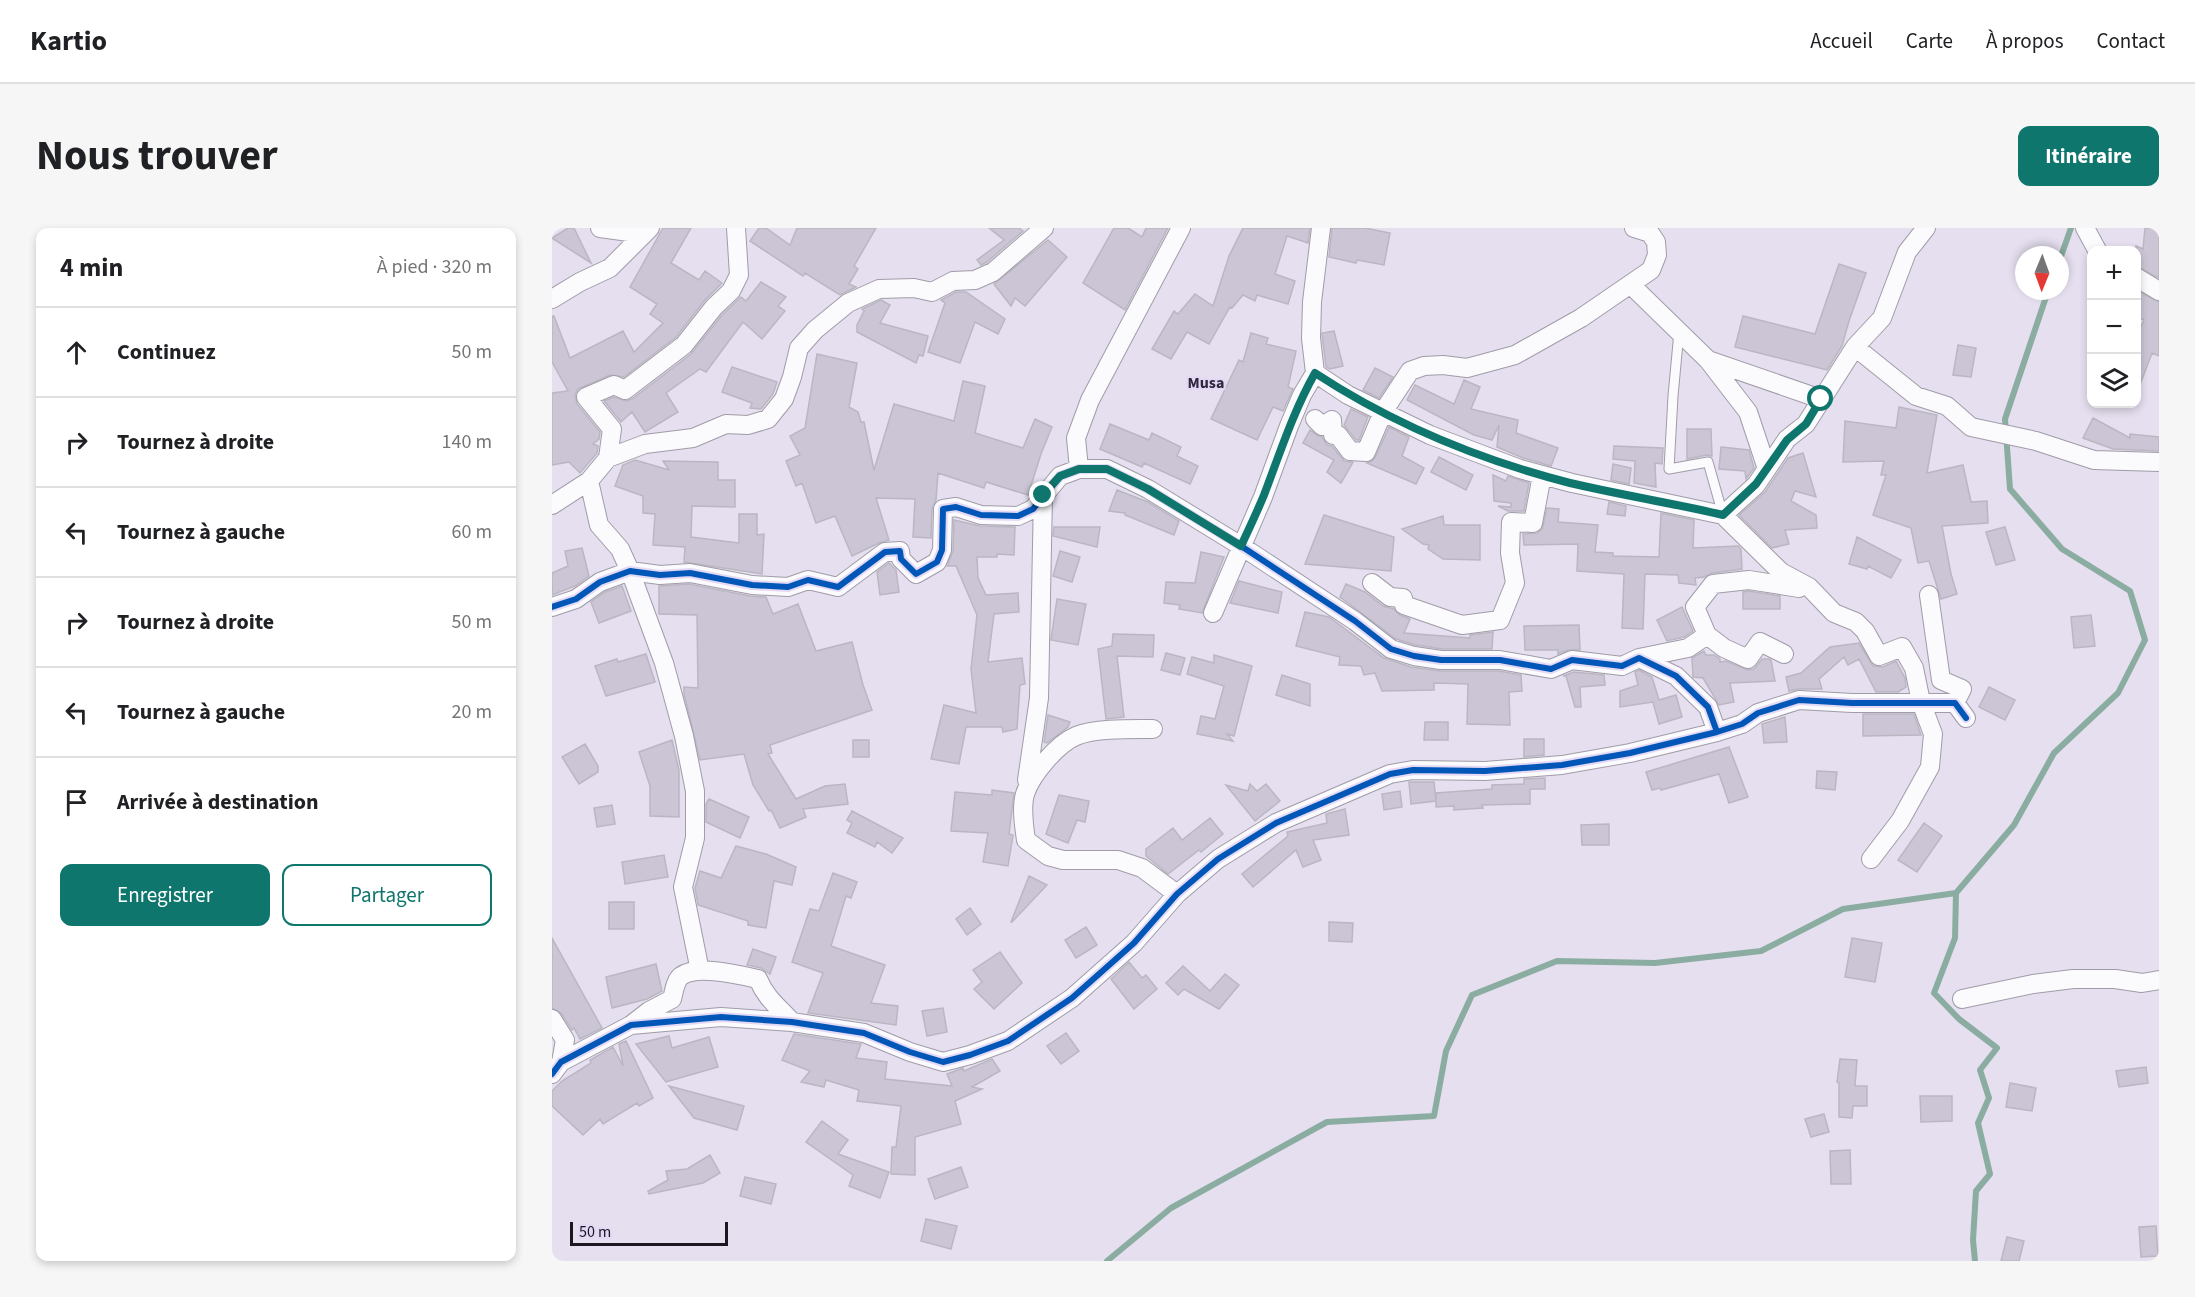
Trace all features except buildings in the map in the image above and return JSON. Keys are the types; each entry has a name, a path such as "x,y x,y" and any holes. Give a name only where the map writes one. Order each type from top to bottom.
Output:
{"street":[{"path":"600,228 647,231"},
{"path":"608,458 612,429 586,397 614,385 625,390 684,345 714,307 731,291 739,275 736,228"},
{"path":"552,505 589,481 608,458 645,444 693,438 726,424 748,425 768,419 784,399 799,348 814,330 848,303 879,289 914,288 932,292 953,281 975,280 993,272 1044,228"},
{"path":"1079,469 1076,438 1090,400 1181,228"},
{"path":"1213,612 1236,564 1241,546 1263,497 1293,416 1315,373 1311,338 1312,302 1321,228"},
{"path":"1315,419 1322,426 1332,420 1333,435 1338,435 1350,451 1366,452 1383,412 1410,371 1424,366 1443,365 1467,368 1515,355 1557,333 1651,270 1657,255 1656,242 1650,233 1634,228"},
{"path":"1723,515 1756,484 1787,440 1806,424 1855,347 1882,318 1907,252 1926,228"},
{"path":"2085,228 2095,246"},
{"path":"552,299 610,268 647,231"},
{"path":"2141,281 2159,291"},
{"path":"1631,285 1708,360 1748,412 1767,469"},
{"path":"1855,347 1916,396 1947,406 1971,427 2036,441 2094,460 2159,462"},
{"path":"1708,360 1821,399"},
{"path":"1315,373 1348,395 1430,435 1471,452 1572,483 1723,515 1781,572 1809,587 1834,613 1856,622 1865,631 1879,656 1902,648 1914,668 1921,702 1933,734 1930,767 1900,821 1871,859"},
{"path":"552,607 576,599 600,582 630,571 660,575 690,573 752,585 788,587 808,580 838,587 885,552 900,551 902,559 916,574 937,562 942,550 943,509 956,507 981,515 1018,516 1033,509 1060,476 1079,469 1107,469 1148,489 1241,546 1355,621 1391,649 1414,656 1441,660 1500,660 1551,669 1572,660 1622,666 1639,658 1688,648 1707,635"},
{"path":"1371,583 1390,597 1403,598 1404,605 1462,624 1500,620 1515,583 1510,553 1511,522 1533,523 1542,475"},
{"path":"589,481 599,525 620,549 630,571 664,663 684,735 695,791 695,838 683,887 700,971"},
{"path":"1043,495 1039,698 1034,746 1025,794 1023,817 1026,840 1048,856 1063,860 1118,860 1142,868 1177,894"},
{"path":"1784,654 1760,642 1748,659 1724,648 1707,635 1695,607 1713,584 1749,580 1783,584 1815,592"},
{"path":"1929,595 1941,680 1962,688 1955,703"},
{"path":"1639,658 1676,676 1708,707 1717,732"},
{"path":"631,1025 721,1017 792,1022 864,1033 910,1052 943,1062 1008,1041 1072,998 1134,943 1177,894 1218,859 1276,823 1390,774 1413,770 1485,771 1562,765 1630,753 1717,732 1742,724 1758,713 1799,700 1852,703 1955,703"},
{"path":"1955,703 1966,718"},
{"path":"1025,794 1045,759 1076,736 1109,730 1153,729"},
{"path":"556,1068 672,999 676,984 682,976 700,971 758,979 770,1001 792,1022"},
{"path":"1962,999 2033,984 2073,979 2115,979 2142,983 2159,980"},
{"path":"552,1019 565,1040 556,1068"}],"lane":[{"path":"1679,332 1669,469 1708,462 1723,515"}],"waterway":[{"path":"2065,246 2071,228"},
{"path":"1975,1261 1973,1240 1976,1191 1990,1174 1978,1123 1989,1098 1980,1070 1997,1048 1959,1019 1934,993 1955,938 1956,893 2014,825 2054,753 2118,693 2145,640 2130,591 2062,549 2010,489 2005,419 2045,300"},
{"path":"1107,1261 1171,1208 1327,1122 1434,1116 1446,1051 1472,995 1557,961 1655,963 1761,951 1843,909 1956,893"}],"cycle path":[{"path":"552,607 576,599 600,582 630,571 660,575 690,573 752,585 788,587 808,580 838,587 885,552 900,551 901,559 916,574 937,562 942,550 943,509 956,507 981,515 1018,516 1033,509 1060,476 1079,469 1107,469 1148,489 1241,546 1355,621 1391,649 1414,656 1441,660 1500,660 1551,669 1572,660 1622,666 1639,658 1676,676 1708,707 1717,732"},
{"path":"552,1074 561,1062 631,1025 721,1017 792,1022 864,1033 910,1052 943,1062 970,1055 1008,1041 1072,998 1134,943 1177,894 1218,859 1276,823 1390,774 1413,770 1485,771 1562,765 1630,753 1717,732 1742,724 1758,713 1799,700 1852,703 1955,703 1966,718"}],"district":[{"name":"Musa","path":"1206,383"}],"route":[{"path":"1043,495 1060,476 1079,469 1107,469 1148,489 1241,546 1263,497 1302,395 1315,373 1348,395 1430,435 1471,452 1520,469 1572,483 1723,515 1756,484 1787,440 1806,424 1821,399"}]}
